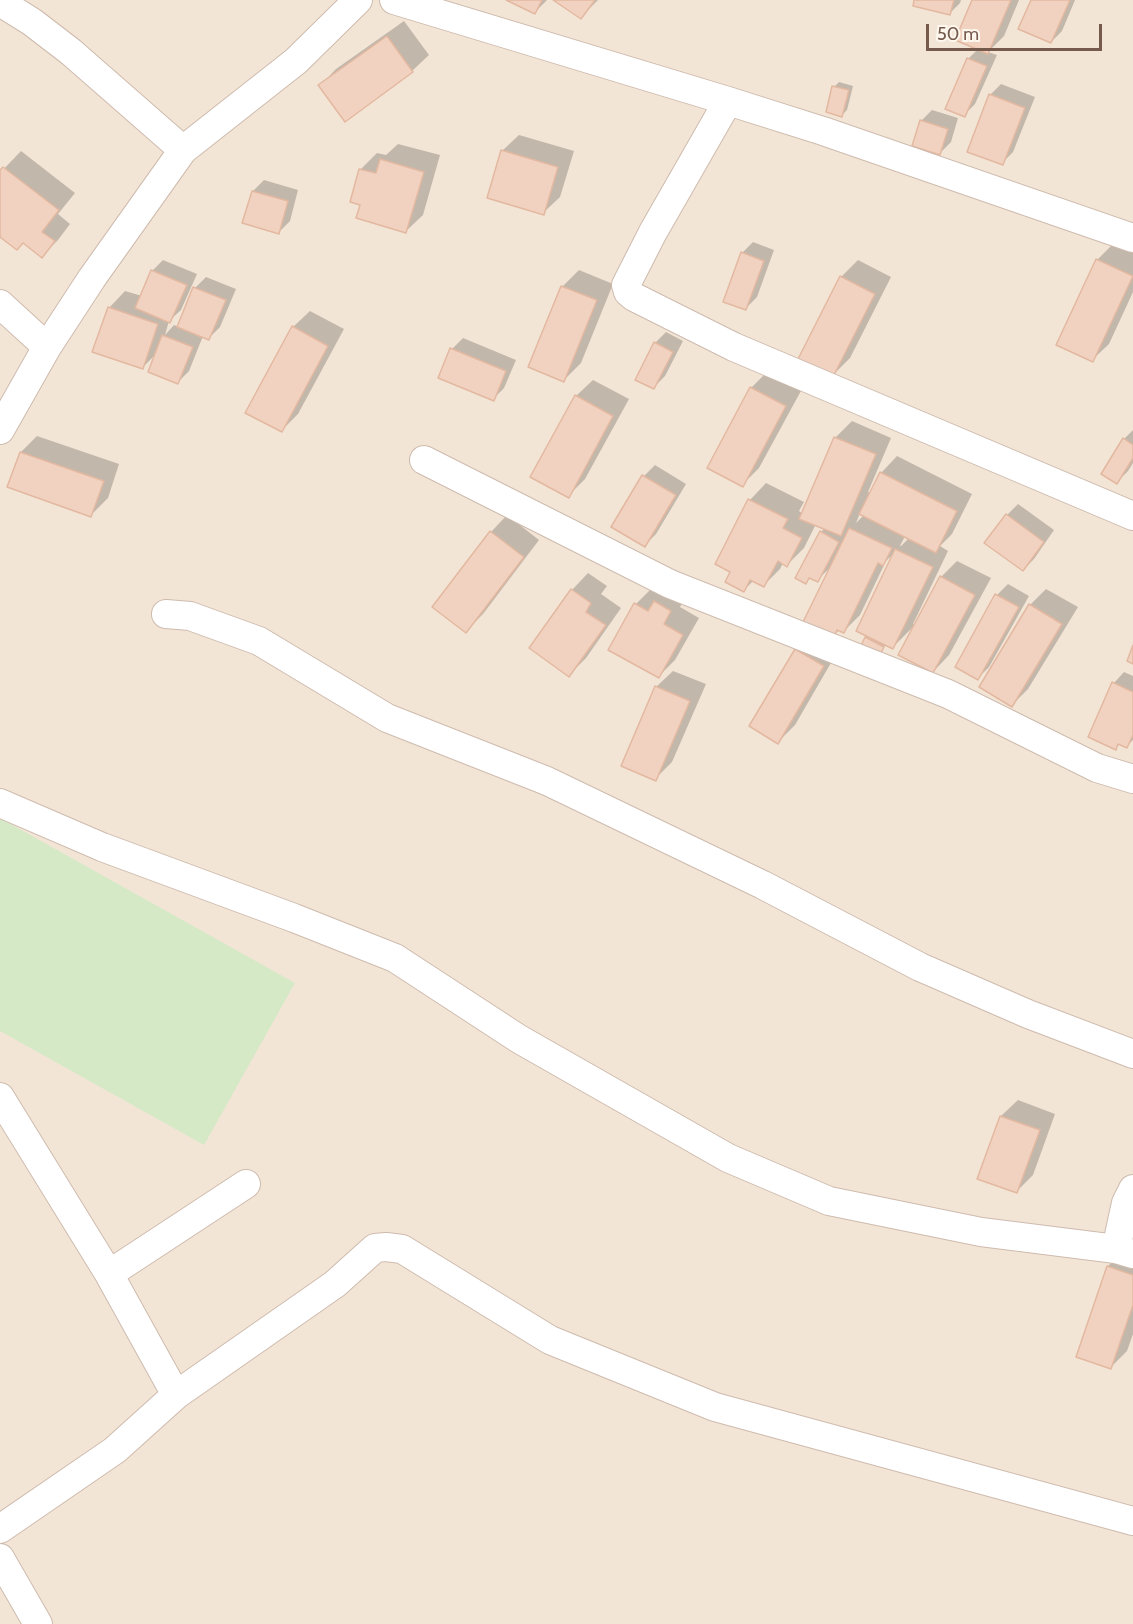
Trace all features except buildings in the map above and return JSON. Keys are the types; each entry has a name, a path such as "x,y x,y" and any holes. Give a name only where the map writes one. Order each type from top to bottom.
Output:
{"street":[{"path":"0,430 47,347 92,278 183,150 296,61 358,0"},
{"path":"394,0 823,131 1133,238"},
{"path":"0,2 32,22 71,52 183,150"},
{"path":"728,101 653,232 626,285 628,292 734,347 1133,516"},
{"path":"0,304 47,347"},
{"path":"424,460 669,584 948,694 1097,768 1133,779"},
{"path":"166,614 190,616 259,642 387,718 547,781 763,885 920,966 1028,1014 1133,1054"},
{"path":"0,803 102,847 395,958 519,1040 728,1158 829,1201 981,1232 1124,1252 1126,1203 1133,1189"},
{"path":"0,1097 109,1274 176,1395"},
{"path":"109,1274 246,1184"},
{"path":"0,1529 115,1450 176,1395 335,1284 375,1248 386,1247 402,1250 549,1340 715,1407 1133,1521"},
{"path":"0,1558 38,1624"}],"shaded area":[{"path":"0,0 1133,0 1133,1624 0,1624"}],"green space":[{"path":"0,818 295,983 204,1145 0,1031"}]}
